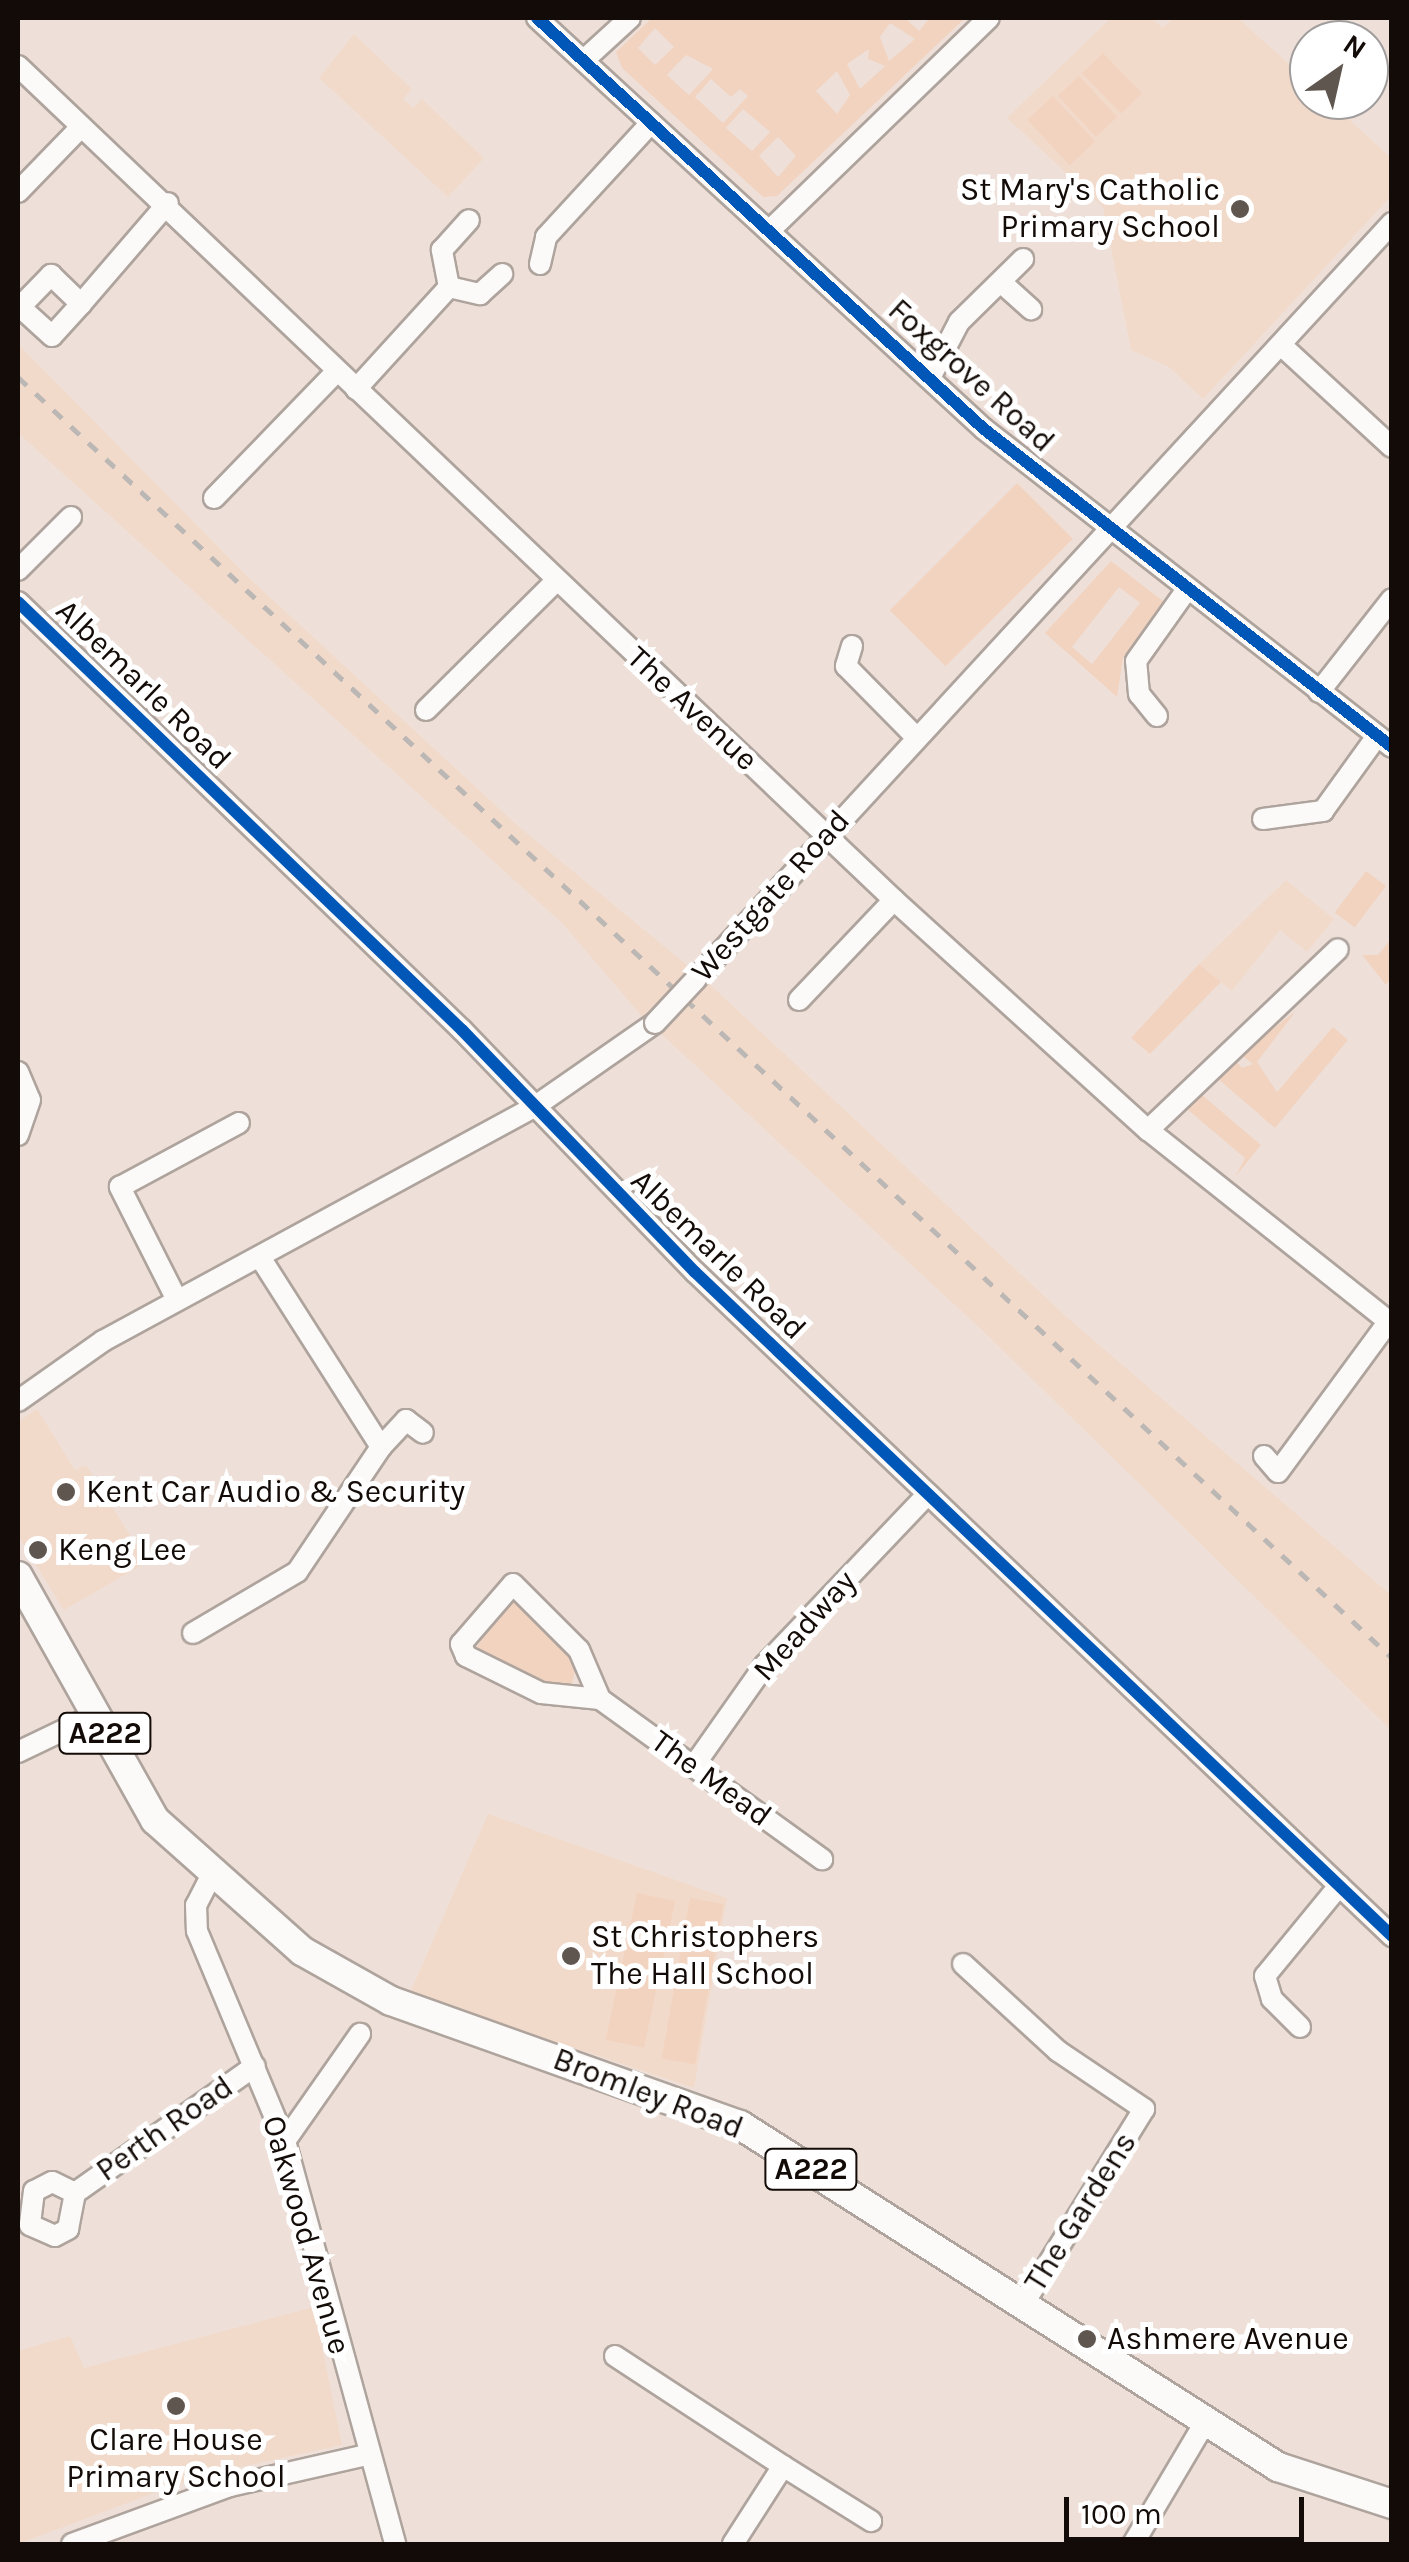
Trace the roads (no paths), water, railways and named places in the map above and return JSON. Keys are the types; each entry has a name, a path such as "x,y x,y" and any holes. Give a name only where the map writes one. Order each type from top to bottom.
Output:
{"main road":[{"name":"Bromley Road","path":"18,1576 155,1820 210,1878 291,1944 378,1995 740,2125 1021,2308 1207,2419 1278,2467 1392,2504"}],"street":[{"name":"Foxgrove Road","path":"537,18 930,378 1106,531 1384,742"},
{"path":"584,60 630,18"},
{"path":"769,232 990,18"},
{"name":"The Avenue","path":"18,66 168,204 334,372 894,900 1148,1130 1390,1323"},
{"path":"540,264 546,237 651,123"},
{"path":"18,192 81,127"},
{"path":"81,304 168,204"},
{"path":"449,287 442,250 469,220"},
{"name":"Westgate Road","path":"18,1400 177,1300 263,1262 534,1107 654,1024 1392,223"},
{"path":"930,378 960,322 1024,259"},
{"path":"449,287 480,294 502,274"},
{"path":"1002,284 1030,308"},
{"path":"356,389 449,287"},
{"path":"1282,346 1392,448"},
{"path":"214,498 334,372"},
{"path":"18,570 71,517"},
{"path":"426,710 556,580"},
{"path":"1157,716 1139,694 1136,661 1184,592"},
{"path":"1319,692 1392,600"},
{"name":"Albemarle Road","path":"18,602 928,1494 1392,1936"},
{"path":"852,646 846,666 916,738"},
{"path":"1263,819 1323,811 1384,742"},
{"path":"799,1000 894,900"},
{"path":"1148,1130 1338,949"},
{"path":"18,1072 30,1100 18,1136"},
{"path":"177,1300 120,1187 239,1123"},
{"path":"263,1262 381,1447"},
{"path":"1264,1456 1278,1472 1390,1323"},
{"path":"192,1633 297,1572 381,1447 406,1420 423,1433"},
{"name":"Meadway","path":"693,1767 764,1665 928,1494"},
{"path":"513,1584 579,1650 600,1699 541,1693 466,1656 461,1644 513,1584"},
{"name":"The Mead","path":"600,1699 822,1859"},
{"path":"18,1752 95,1715"},
{"name":"Oakwood Avenue","path":"210,1878 194,1922 285,2141 366,2455 394,2544"},
{"path":"1300,2027 1272,1999 1265,1976 1339,1886"},
{"name":"The Gardens","path":"963,1964 1058,2051 1144,2108 1021,2308"},
{"path":"285,2141 360,2034"},
{"name":"Perth Road","path":"75,2192 255,2066"},
{"path":"616,2356 870,2520"},
{"path":"1133,2544 1207,2419"},
{"path":"72,2544 230,2486 366,2455"},
{"path":"733,2544 784,2466"}],"railway":[{"path":"18,377 1392,1658"}],"place":[{"name":"St Mary's Catholic Primary School","path":"1240,209"},
{"name":"Kent Car Audio & Security","path":"66,1492"},
{"name":"Keng Lee","path":"38,1550"},
{"name":"St Christophers The Hall School","path":"571,1956"},
{"name":"Ashmere Avenue","path":"1087,2339"},
{"name":"Clare House Primary School","path":"176,2406"}]}
